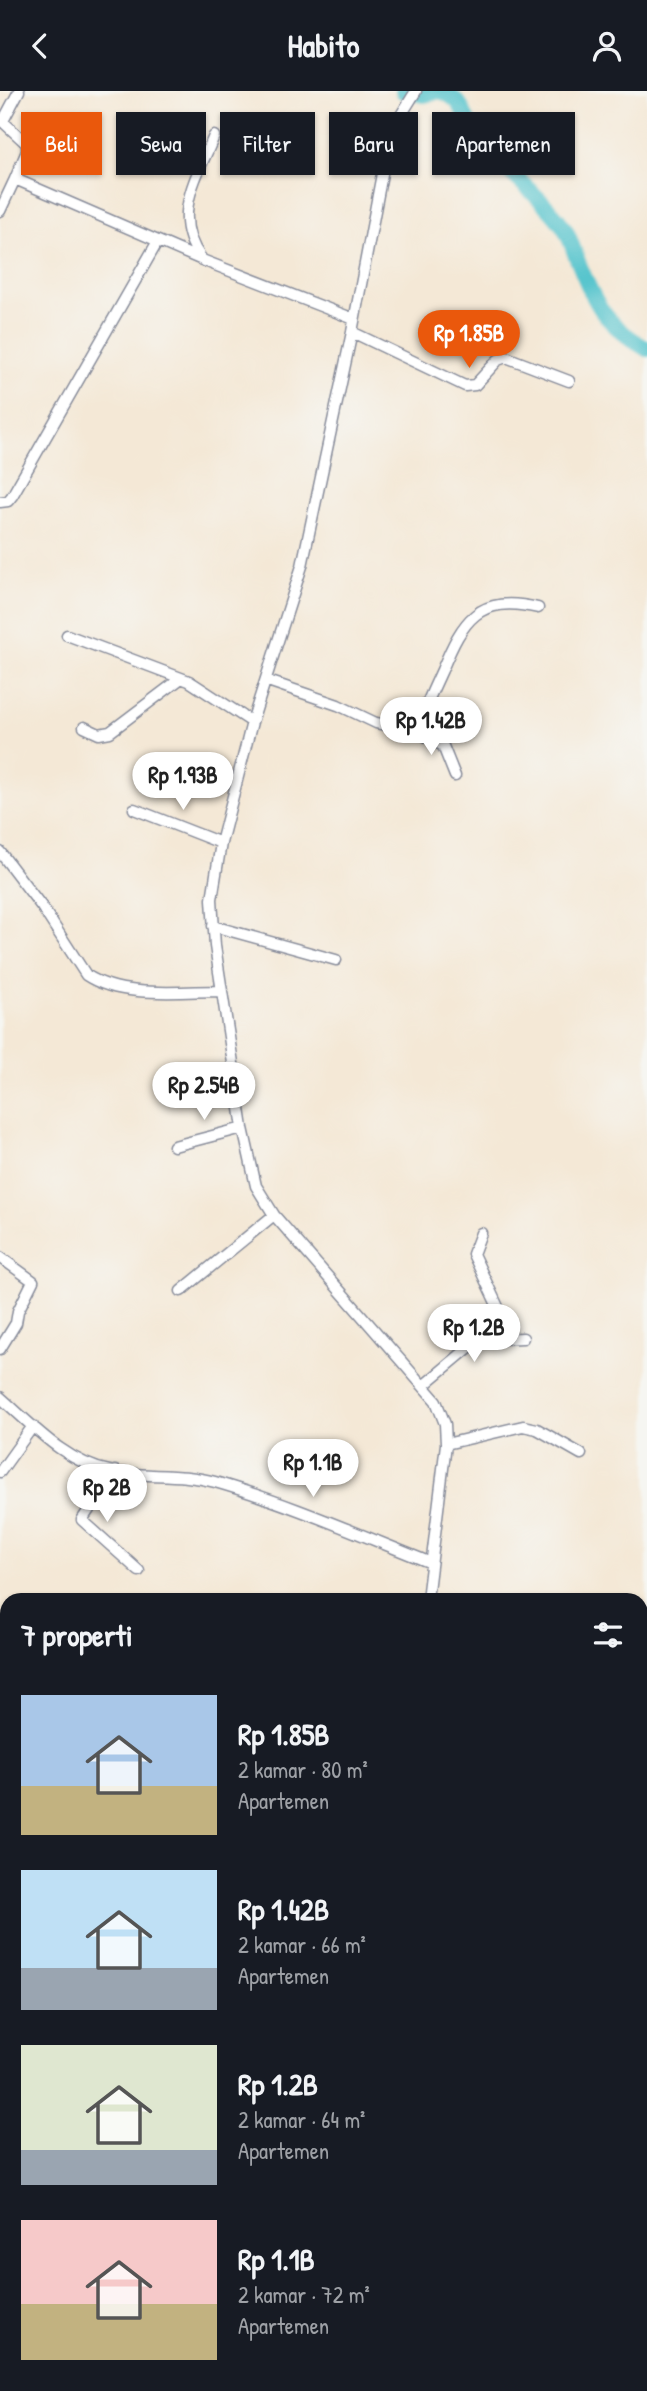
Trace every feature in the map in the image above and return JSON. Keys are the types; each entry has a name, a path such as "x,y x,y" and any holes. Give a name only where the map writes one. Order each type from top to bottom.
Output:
{"street":[{"path":"0,211 27,144 1,120 19,91"},
{"path":"416,91 405,107 385,158 352,331 302,566 253,722 221,843 212,899 213,926 243,1128 256,1186 274,1215 423,1386 442,1412 446,1444 429,1562 427,1593"},
{"path":"202,260 190,244 185,213 190,187 214,136"},
{"path":"15,179 202,260 354,319"},
{"path":"0,502 8,501 12,496 158,241"},
{"path":"352,331 465,386 475,385 498,360 506,357 569,381"},
{"path":"417,731 456,635 469,618 502,602 538,608"},
{"path":"67,635 195,684 253,722"},
{"path":"84,727 99,734 110,732 180,679"},
{"path":"268,681 338,705 376,723 417,731 443,747 454,776"},
{"path":"134,809 221,843"},
{"path":"0,852 42,907 86,975 97,982 161,991 222,991"},
{"path":"213,926 336,960"},
{"path":"174,1146 243,1128"},
{"path":"181,1291 274,1215"},
{"path":"423,1386 478,1340 495,1317 498,1307 473,1254 481,1233"},
{"path":"0,1257 33,1281 18,1311 16,1323 0,1349"},
{"path":"478,1340 523,1338"},
{"path":"0,1397 33,1426 84,1462 115,1472 164,1473 213,1481 298,1509 429,1562"},
{"path":"0,1472 33,1426"},
{"path":"446,1444 523,1426 537,1429 582,1454"},
{"path":"115,1472 82,1520 139,1571"}],"waterway":[{"path":"403,91 424,95 440,91"},
{"path":"441,91 455,99 482,143 545,204 567,232 590,289 603,312 620,330 647,349"}]}
